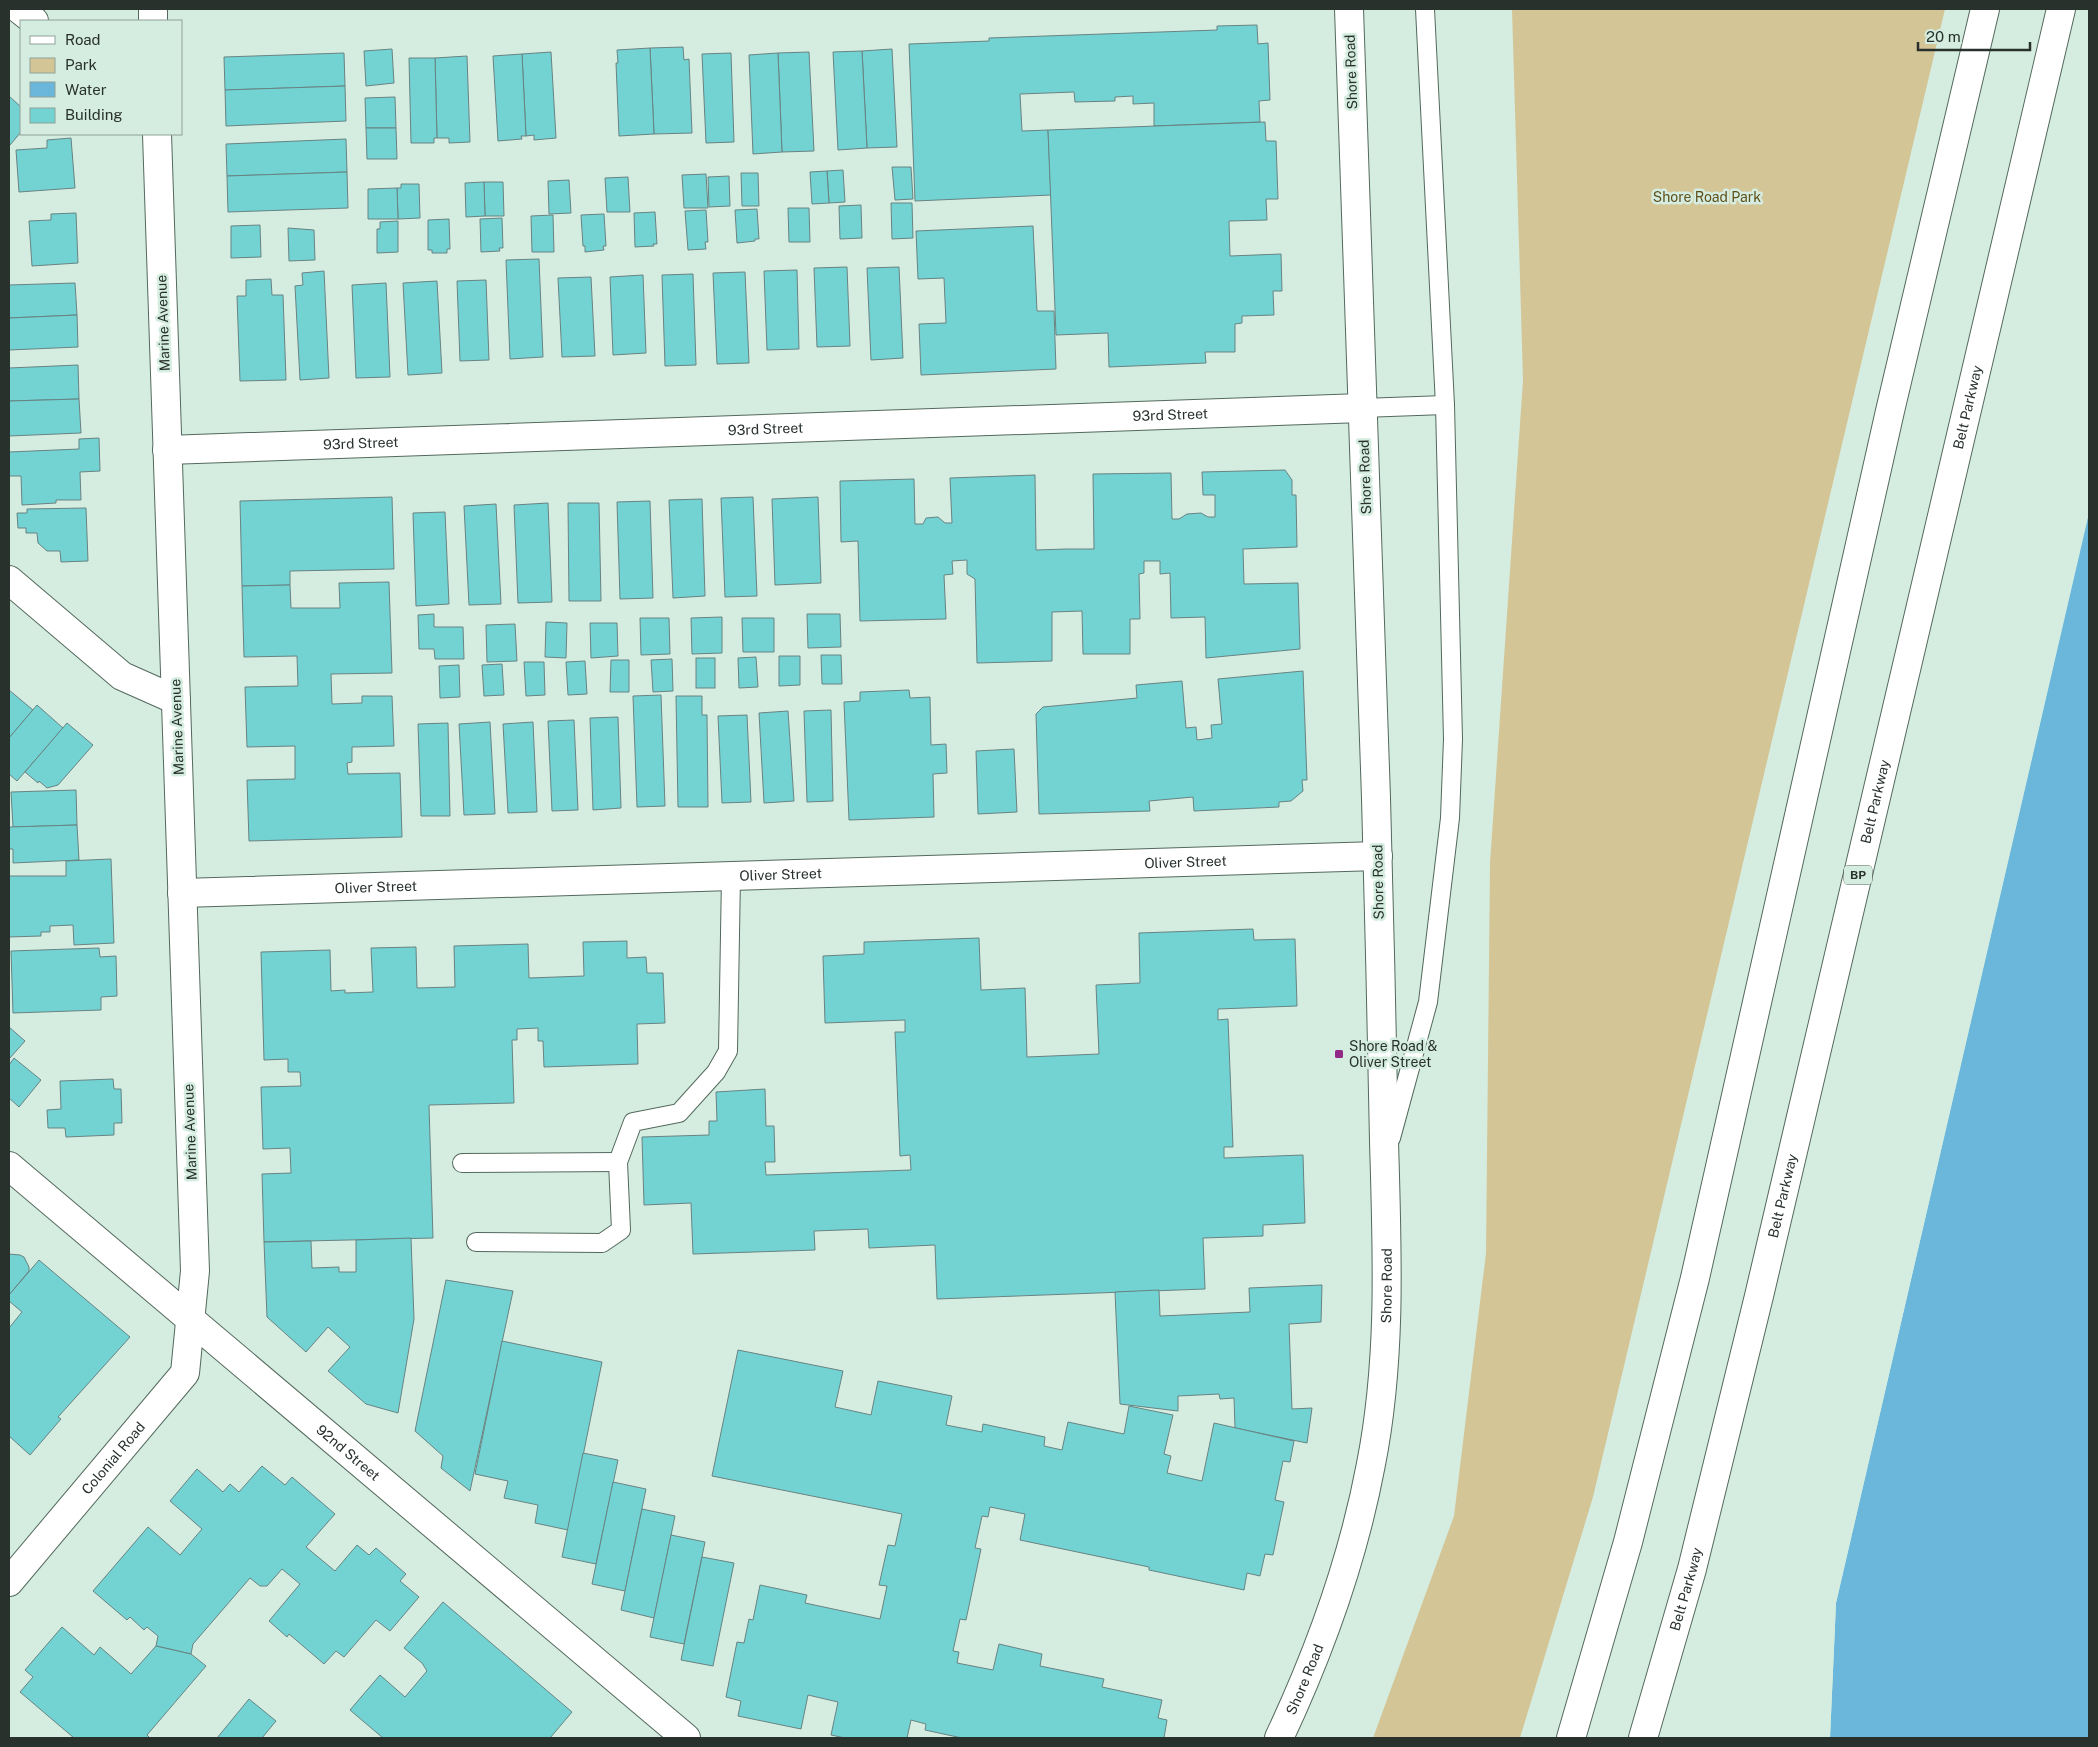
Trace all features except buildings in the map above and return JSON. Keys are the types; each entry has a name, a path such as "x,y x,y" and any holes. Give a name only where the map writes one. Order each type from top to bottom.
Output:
{"main road":[{"path":"19,9 33,20"},
{"name":"Shore Road","path":"1279,1738 1298,1697 1335,1602 1348,1562 1371,1465 1383,1386 1388,1276 1378,856 1349,9"},
{"path":"1571,1738 1628,1542 1695,1278 1890,411 1985,9"},
{"name":"Belt Parkway","path":"1643,1738 1692,1569 1759,1296 2061,9"},
{"name":"Marine Avenue","path":"157,135 195,1272 192,1321"},
{"name":"93rd Street","path":"168,450 1362,408"},
{"path":"9,580 122,676 176,700"},
{"name":"Oliver Street","path":"182,893 1378,856"},
{"name":"92nd Street","path":"9,1166 686,1738"},
{"name":"Colonial Road","path":"9,1582 185,1373 192,1321"}],"lane":[{"path":"1385,1162 1428,1002 1450,818 1453,739 1445,405 1425,9"},
{"path":"1362,408 1445,405"},
{"path":"476,1242 602,1243 620,1230 618,1162 633,1122 678,1113 716,1072 728,1051 731,876"},
{"path":"462,1163 618,1162"}],"green space":[{"name":"Shore Road Park","path":"1512,9 1945,9 1593,1497 1520,1738 1373,1738 1454,1516 1486,1253 1490,863 1523,380"}],"water":[{"path":"2089,513 2089,1738 1830,1738 1836,1603"}],"pier":[{"path":"2089,511 1836,1603 1830,1738 1828,1738 1834,1603 2087,512"}],"place":[{"name":"Shore Road & Oliver Street","path":"1339,1054"}]}
